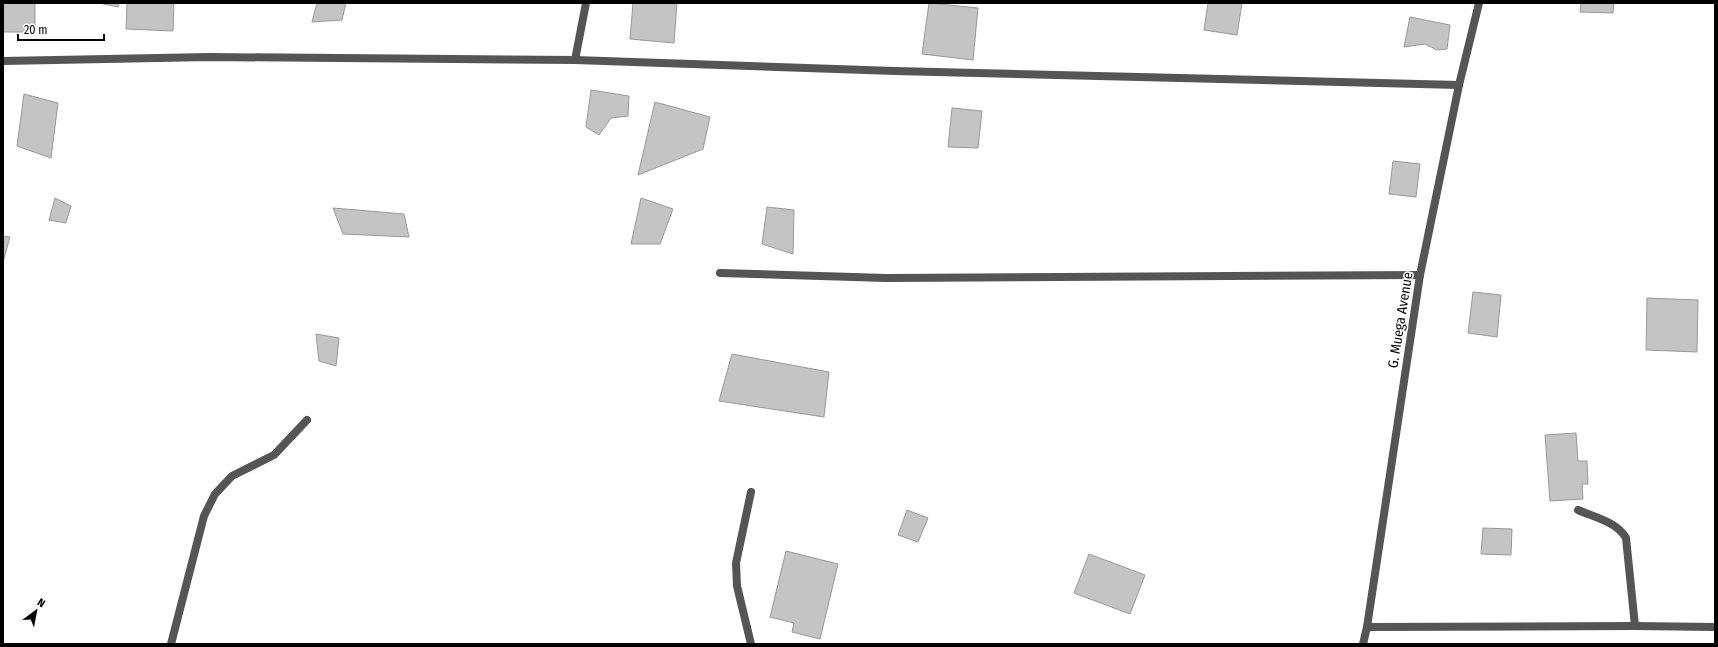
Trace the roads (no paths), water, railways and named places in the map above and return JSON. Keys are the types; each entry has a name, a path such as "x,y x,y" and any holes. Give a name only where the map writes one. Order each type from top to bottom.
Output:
{"street":[{"path":"575,60 586,3"},
{"name":"G. Muega Avenue","path":"1363,644 1367,627 1420,275 1459,85 1479,3"},
{"path":"3,61 209,57 575,60 887,71 1459,85"},
{"path":"720,273 886,278 1420,275"},
{"path":"171,644 204,516 215,494 232,476 274,455 307,420"},
{"path":"751,492 736,563 737,586 751,644"},
{"path":"1578,510 1609,523 1622,531 1626,538 1634,626"},
{"path":"1367,627 1715,627"}]}
